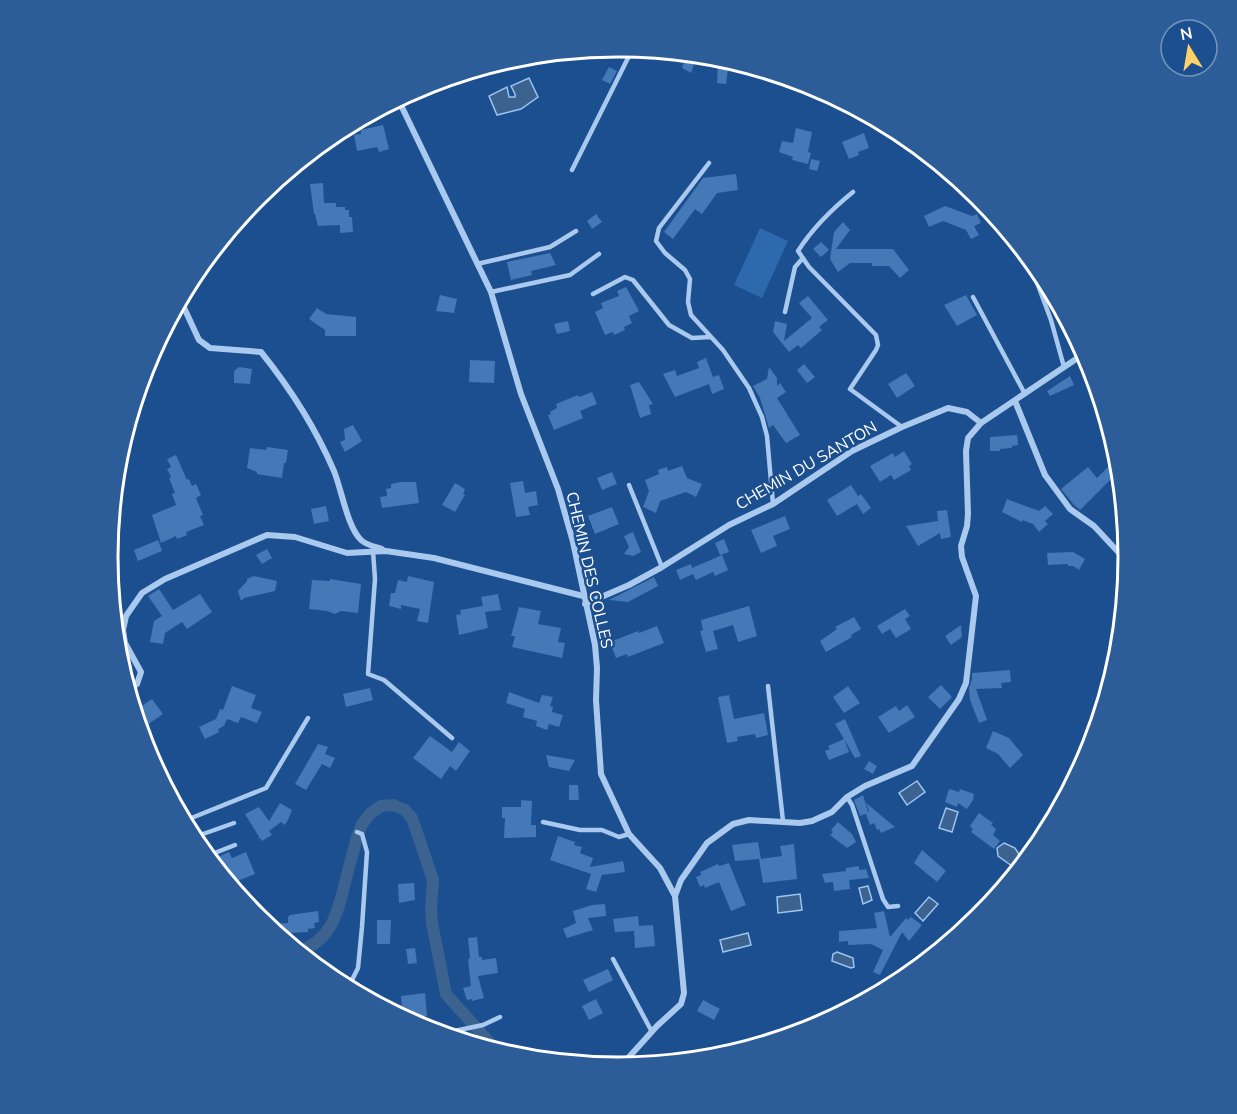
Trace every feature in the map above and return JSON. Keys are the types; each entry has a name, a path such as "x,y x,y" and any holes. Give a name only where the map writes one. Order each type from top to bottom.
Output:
{"street":[{"name":"CHEMIN DES COLLES","path":"402,107 491,292 521,394 558,489 573,542 595,645 601,774 629,834 660,868 675,896 684,993 681,1004 629,1057"},
{"path":"184,308 199,340 210,348 261,352 281,377 306,418 334,471 354,529 362,542 386,551"},
{"path":"675,896 681,880 706,843 733,824 749,820 800,823 812,821 832,812 847,797 865,786 912,766 959,699 966,683 976,596 962,557 961,546 968,514 966,451 968,438 981,423 1077,358"},
{"path":"1015,401 1045,474 1070,509 1094,526 1118,553"},
{"name":"CHEMIN DU SANTON","path":"585,604 629,585 662,567 729,525 773,504 852,451 902,427 948,408 967,412 981,423"},
{"path":"124,627 126,616 142,593 165,579 267,535 295,537 347,553 386,551 434,558 583,596"},
{"path":"127,646 141,672 136,685"}],"lane":[{"path":"572,170 628,57"},
{"path":"709,163 659,228 656,240 665,253 685,270 690,279 688,302 691,315 723,350 749,388 762,417 767,436 773,504"},
{"path":"853,192 837,205 798,251 809,267 876,335 878,345 876,350 850,389 902,427"},
{"path":"477,264 550,247 576,231"},
{"path":"491,292 570,274 599,254"},
{"path":"785,312 795,267 803,258"},
{"path":"593,294 625,277 633,280 669,325 692,338 711,337"},
{"path":"1038,285 1051,320 1064,367"},
{"path":"973,297 1026,394"},
{"path":"629,485 662,567"},
{"path":"373,551 375,579 368,674 384,680 452,738"},
{"path":"768,686 783,821"},
{"path":"192,818 266,788 308,718"},
{"path":"847,797 852,805 883,899 888,907 898,906"},
{"path":"543,822 580,830 602,830 619,837 629,834"},
{"path":"202,834 234,823"},
{"path":"352,980 358,968 367,852 359,833"},
{"path":"216,852 234,845"},
{"path":"613,959 652,1032"},
{"path":"459,1030 483,1025 500,1017"}],"shaded area":[{"path":"529,78 538,97 521,109 497,115 489,96 507,87 509,97 515,97 511,86"},
{"path":"760,228 788,241 762,298 734,285"},
{"path":"917,781 925,792 907,805 899,793"},
{"path":"946,808 958,812 952,832 939,828"},
{"path":"1004,843 1015,848 1019,855 1011,866 998,856 997,848"},
{"path":"868,886 872,900 863,904 859,888"},
{"path":"800,894 802,910 778,913 777,897"},
{"path":"929,897 938,904 923,921 915,913"},
{"path":"748,933 751,945 723,952 720,940"},
{"path":"837,952 853,958 854,967 832,961 833,954"}],"building":[{"path":"684,61 694,64 691,73 682,68"},
{"path":"609,67 617,71 610,84 602,80"},
{"path":"718,67 728,70 726,84 717,83"},
{"path":"383,125 389,149 379,152 377,147 357,151 354,135 361,134 361,130"},
{"path":"796,128 812,132 808,164 792,160 793,157 779,152 782,141 793,143"},
{"path":"864,133 869,148 849,159 842,142"},
{"path":"811,159 820,161 817,171 809,169"},
{"path":"736,174 738,190 717,193 702,214 695,209 673,239 664,232 703,178"},
{"path":"323,183 324,203 336,203 336,207 345,207 345,210 349,210 353,232 340,233 340,225 318,226 310,184"},
{"path":"945,206 972,216 977,214 981,223 974,226 979,235 971,239 966,230 943,221 929,227 924,216"},
{"path":"596,214 602,222 592,229 587,221"},
{"path":"843,222 850,230 836,249 893,249 909,270 900,278 889,266 850,263 838,272 830,259 834,232"},
{"path":"821,242 829,250 821,257 813,249"},
{"path":"550,253 556,265 531,271 532,275 511,280 507,262"},
{"path":"626,287 639,311 629,316 632,323 624,327 625,330 614,335 613,332 605,335 595,312 603,308 601,303 619,296 617,291"},
{"path":"440,295 457,299 454,313 436,311"},
{"path":"966,295 977,315 957,326 944,305"},
{"path":"808,296 828,320 819,327 822,330 801,348 798,345 789,352 773,332 775,321 787,324 784,341 812,318 799,303"},
{"path":"317,308 326,314 356,317 356,336 325,336 325,330 309,319"},
{"path":"568,321 570,331 557,334 554,324"},
{"path":"706,358 713,377 719,375 724,389 712,394 709,384 675,397 663,374 675,370 677,376 699,368 697,362"},
{"path":"470,360 495,361 494,383 469,382"},
{"path":"804,364 815,377 807,383 797,370"},
{"path":"239,367 252,369 250,384 234,383 234,371"},
{"path":"769,367 777,378 777,386 780,383 786,392 777,398 800,435 786,443 773,425 769,428 760,398 753,386 767,379"},
{"path":"906,373 915,386 897,398 888,384"},
{"path":"1070,376 1074,385 1050,396 1047,391"},
{"path":"639,382 653,404 649,405 651,414 640,418 630,385"},
{"path":"592,392 597,404 580,411 583,418 554,430 548,415 557,408 556,404"},
{"path":"353,425 362,441 345,452 340,442 345,440 344,429"},
{"path":"1017,435 1018,445 1000,449 1000,451 990,451 990,437"},
{"path":"267,447 288,450 282,478 257,474 247,468 250,448 266,450"},
{"path":"904,451 912,464 909,466 911,470 894,480 891,475 880,482 870,466 893,453 895,457"},
{"path":"176,455 187,480 189,479 192,486 196,484 201,495 196,498 203,515 200,516 204,525 186,532 187,535 177,539 176,536 161,543 152,515 176,505 172,494 175,493 169,478 171,477 167,469 171,467 167,459"},
{"path":"1110,465 1112,478 1080,510 1061,489 1088,467 1097,478"},
{"path":"682,466 687,478 702,484 696,497 686,492 660,501 656,513 643,507 649,491 645,480 659,474 658,470 667,467 668,471"},
{"path":"612,472 617,484 602,490 597,478"},
{"path":"523,481 525,493 536,491 538,505 528,507 530,515 516,517 510,483"},
{"path":"416,482 419,503 382,508 380,497 387,496 386,489 391,488 391,484"},
{"path":"455,483 465,489 463,494 465,495 455,512 442,505"},
{"path":"851,485 858,496 861,494 871,508 863,514 857,504 837,516 827,500"},
{"path":"1007,499 1039,511 1045,506 1053,514 1045,521 1048,524 1039,532 1033,524 1022,520 1022,522 1002,512"},
{"path":"326,506 329,521 314,524 311,509"},
{"path":"612,507 619,524 595,534 588,516"},
{"path":"947,510 951,537 941,539 940,533 918,546 906,526 938,521 937,511"},
{"path":"785,516 790,529 773,536 777,546 761,553 751,530"},
{"path":"633,532 641,552 633,556 624,554 629,547 624,536"},
{"path":"724,539 729,552 720,555 715,543"},
{"path":"158,540 162,551 138,561 134,550"},
{"path":"267,549 272,558 262,564 256,555"},
{"path":"1073,552 1085,559 1079,570 1068,564 1048,565 1047,553"},
{"path":"722,555 728,570 715,576 713,572 696,580 693,574 680,580 676,570 691,564 692,568"},
{"path":"254,576 277,581 275,591 244,598 241,601 238,591 247,579"},
{"path":"408,576 434,582 428,623 417,621 420,609 401,605 401,609 389,606 391,593 395,593 398,580 407,582"},
{"path":"654,577 658,586 628,602 609,600"},
{"path":"330,579 361,584 358,613 341,611 335,614 309,609 312,580 330,581"},
{"path":"159,589 173,610 200,594 212,612 187,629 182,622 165,633 163,644 150,642 154,621 162,616 148,596"},
{"path":"498,594 501,610 485,612 488,628 459,635 456,615 461,614 460,610 483,606 481,597"},
{"path":"749,606 757,636 738,642 733,625 713,631 718,649 706,652 700,631 703,630 701,620"},
{"path":"519,607 541,611 538,624 561,628 558,642 565,643 562,658 512,647 515,636 511,636"},
{"path":"905,609 910,616 905,619 911,629 896,638 890,629 882,634 877,626"},
{"path":"854,617 861,629 826,652 820,641 837,629 835,627"},
{"path":"961,625 962,637 951,645 945,636"},
{"path":"657,626 664,643 628,657 627,654 616,658 610,642"},
{"path":"1010,670 1011,682 1001,683 1002,688 976,689 987,720 979,723 970,700 969,688 972,673"},
{"path":"941,685 952,697 940,709 928,697"},
{"path":"232,686 256,695 251,708 262,712 257,723 241,717 238,723 227,719 224,726 218,729 219,732 205,739 199,727 216,719 220,709 223,710"},
{"path":"848,686 860,703 844,713 833,697"},
{"path":"370,688 373,700 346,707 343,694"},
{"path":"509,692 539,703 542,695 553,697 550,706 553,707 552,712 563,715 559,727 549,724 547,730 536,726 537,721 523,717 525,709 506,703"},
{"path":"729,695 734,719 764,713 768,735 756,738 755,734 737,737 738,741 727,743 718,697"},
{"path":"152,699 163,714 148,725 142,706"},
{"path":"907,705 915,717 889,733 878,717 896,706 899,711"},
{"path":"845,719 861,756 855,758 835,724"},
{"path":"993,731 1009,738 1023,755 1010,768 998,754 986,748"},
{"path":"430,736 452,752 459,742 470,751 456,771 450,766 441,779 413,758"},
{"path":"844,739 849,752 829,760 825,751 830,749 828,746"},
{"path":"318,744 328,747 325,754 335,758 330,768 322,764 306,790 295,784"},
{"path":"546,755 575,760 569,771 549,767"},
{"path":"869,761 877,766 873,774 864,769"},
{"path":"569,785 578,785 579,800 569,800"},
{"path":"949,789 959,792 960,789 974,794 967,809 958,803 957,807 945,802"},
{"path":"863,795 868,812 866,803 895,827 881,833 874,823 870,825 866,814 860,816 854,800"},
{"path":"521,800 532,801 531,825 536,825 536,837 504,838 505,818 502,818 502,807 521,807"},
{"path":"280,803 292,810 285,825 281,822 269,831 272,835 262,841 258,839 259,837 245,814 259,807 269,821"},
{"path":"979,813 993,823 991,825 996,829 993,835 1000,841 994,849 971,832 973,829 970,826"},
{"path":"838,822 852,834 856,842 847,848 830,835"},
{"path":"558,836 582,847 580,853 593,858 590,867 623,861 625,872 602,875 596,892 586,889 591,874 550,860"},
{"path":"758,842 761,859 782,856 780,846 794,844 797,879 763,883 759,859 735,861 732,845"},
{"path":"922,850 946,871 937,882 914,863"},
{"path":"229,852 232,858 246,852 255,874 238,881 219,857"},
{"path":"729,863 746,905 731,911 719,882 705,888 704,885 700,887 696,877 701,875 700,872 718,864 719,866"},
{"path":"859,866 859,870 866,869 869,878 849,880 850,889 834,891 833,882 825,883 822,874 846,871 846,868"},
{"path":"414,883 415,900 399,903 398,884"},
{"path":"605,904 606,916 588,918 593,930 567,938 563,929 576,923 573,911 592,905"},
{"path":"318,911 319,922 314,923 315,928 308,929 308,932 290,934 279,924 288,923 290,915"},
{"path":"884,911 890,937 906,918 908,920 911,917 922,925 909,941 902,932 880,975 873,972 883,950 871,944 848,945 848,941 839,942 839,931 877,928 874,913"},
{"path":"638,916 639,926 653,925 655,946 635,948 634,931 615,932 613,919"},
{"path":"377,920 391,920 390,944 377,944"},
{"path":"477,937 479,957 482,957 482,960 496,958 498,973 478,976 484,998 472,1001 472,999 467,1000 463,988 471,986 468,938"},
{"path":"415,948 417,963 408,964 406,949"},
{"path":"608,969 613,980 589,992 583,980"},
{"path":"425,993 427,1016 422,1016 402,1007 401,996"},
{"path":"596,999 603,1013 589,1020 582,1006"},
{"path":"703,1000 720,1009 714,1020 697,1011"}],"waterway":[{"path":"307,948 325,934 335,918 362,824 381,806 393,805 405,810 412,818 433,880 432,923 446,994 486,1039"}]}
